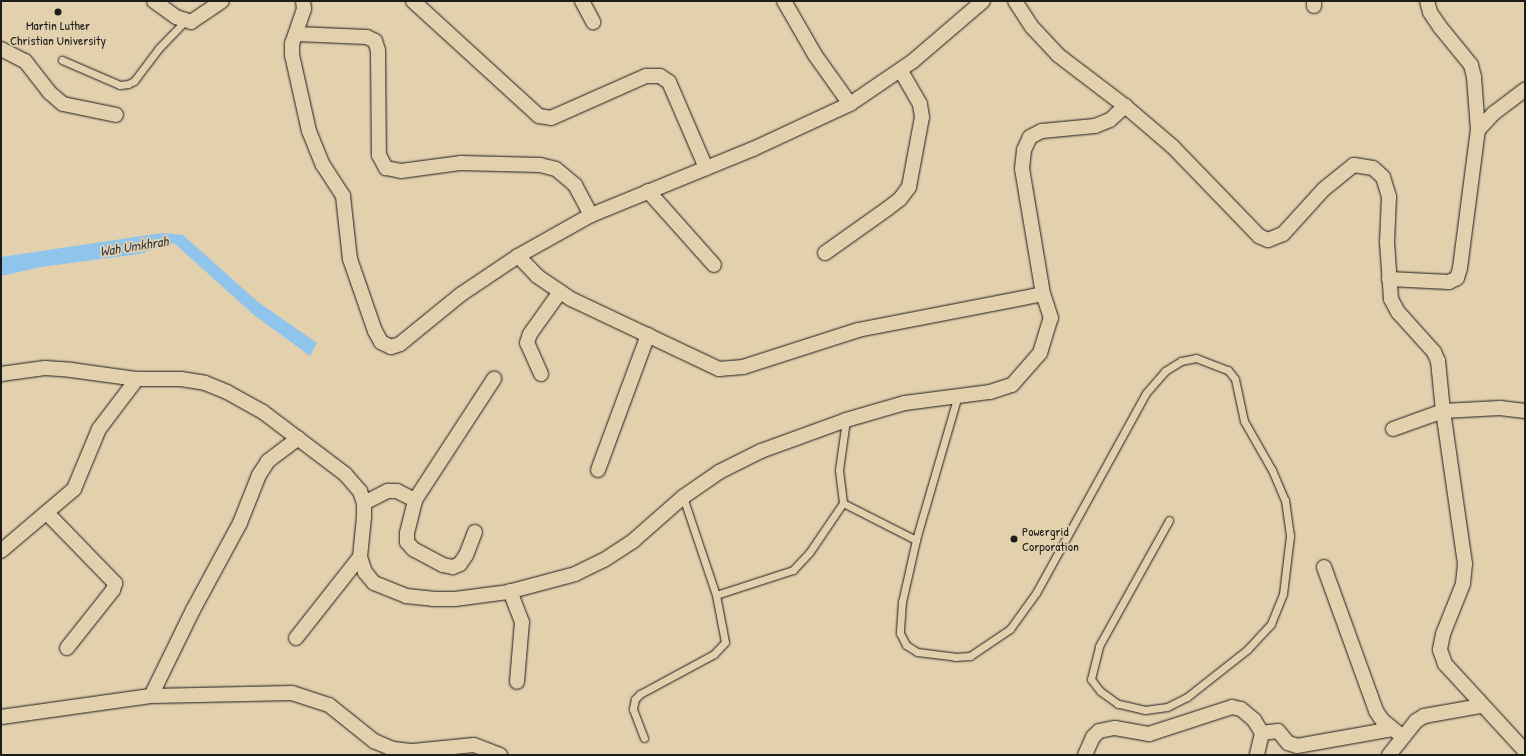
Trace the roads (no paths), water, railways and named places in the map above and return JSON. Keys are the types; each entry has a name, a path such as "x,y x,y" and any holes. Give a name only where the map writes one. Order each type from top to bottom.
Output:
{"street":[{"path":"154,1 156,5 185,21 191,22 222,1"},
{"path":"303,1 304,9 296,34 292,55 309,131 323,165 343,196 350,259 375,331 381,342 391,347 400,344 460,295 518,256 591,215 753,149 850,104 900,70 983,1"},
{"path":"413,1 539,116 551,118 646,76 660,76 669,82 706,168"},
{"path":"582,1 593,22"},
{"path":"784,1 815,55 850,104"},
{"path":"1015,1 1032,27 1058,55 1126,106 1173,147 1259,236 1268,240 1284,234 1324,189 1343,172 1354,165 1373,168 1383,177 1389,197 1387,242 1391,298 1398,312 1434,352 1438,361 1443,411 1465,564 1463,584 1443,634 1440,650 1446,664 1481,706 1525,750"},
{"path":"1389,279 1448,282 1457,278 1478,130 1471,65 1440,27 1430,12 1427,1"},
{"path":"296,34 367,37 375,42 378,50 379,155 386,168 401,171 461,163 540,165 556,169 575,184 591,215"},
{"path":"1,49 25,61 49,92 63,104 116,115"},
{"path":"826,253 887,209 908,187 922,117 920,104 900,70"},
{"path":"1478,130 1494,113 1525,90"},
{"path":"1,374 44,368 137,380 180,379 205,383 263,412 344,474 360,491 364,503 360,557 365,572 374,583 406,596 455,599 510,591 575,574 604,560 633,541 683,496 719,472 761,451 846,420 905,403 958,394 990,392 1012,385 1024,374 1040,353 1051,318 1043,294 1022,169 1024,150 1030,137 1042,131 1095,126 1110,120 1126,106"},
{"path":"648,191 714,265"},
{"path":"518,256 538,276 560,292 719,369 743,367 858,330 1043,294"},
{"path":"541,374 527,343 530,334 560,292"},
{"path":"598,470 648,335"},
{"path":"475,532 460,564 453,567 443,565 413,549 407,542 407,533 415,500 494,379"},
{"path":"1,551 32,523 47,513 74,489 99,429 137,380"},
{"path":"1394,429 1443,411 1500,408 1525,411"},
{"path":"151,696 193,610 240,523 259,475 268,461 298,438"},
{"path":"364,503 388,491 397,491 415,500"},
{"path":"47,513 115,583 113,590 67,648"},
{"path":"296,638 360,557"},
{"path":"1324,567 1376,711 1397,732"},
{"path":"510,591 522,622 517,682"},
{"path":"1,716 151,696 292,693 329,705 374,741 393,749 413,750 474,745 500,755"},
{"path":"1262,733 1278,731 1288,743 1297,746 1397,732 1424,716 1481,706"},
{"path":"1085,755 1093,737 1099,731 1115,728 1139,734 1149,734 1190,723 1222,708 1232,707 1241,709 1254,720 1262,733 1257,755"},
{"path":"1389,755 1397,732"}],"lane":[{"path":"62,60 120,85 128,84 134,81 159,48 185,21"},
{"path":"958,394 916,540 902,602 900,633 906,645 917,652 955,657 970,656 1010,629 1036,593 1157,378 1181,361 1196,358 1228,370 1235,379 1244,421 1272,470 1289,519 1290,536 1280,604 1271,624 1258,639 1187,697 1167,707 1145,710 1118,704 1100,691 1091,679 1099,646 1169,520"},
{"path":"716,595 793,570 809,553 843,503 839,470 846,420"},
{"path":"644,738 633,709 635,699 640,694 714,654 725,642 716,595 683,496"},
{"path":"843,503 916,540"}],"water":[{"name":"Wah Umkhrah","path":"162,233 183,235 258,302 317,343 310,356 254,315 174,243 139,254 41,267 1,276 1,257"}],"place":[{"name":"Martin Luther Christian University","path":"58,12"},
{"name":"Powergrid Corporation","path":"1014,539"}]}
